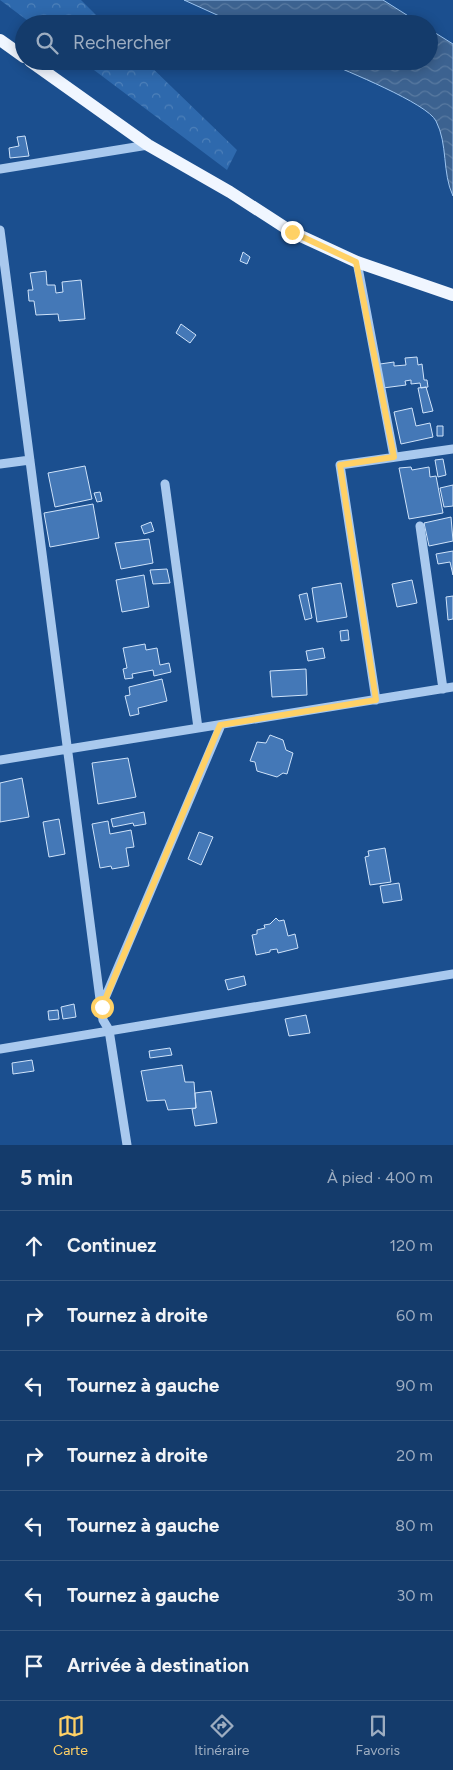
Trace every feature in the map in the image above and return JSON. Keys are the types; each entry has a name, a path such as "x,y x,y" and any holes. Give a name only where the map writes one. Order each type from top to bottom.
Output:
{"main road":[{"path":"0,40 15,51"},
{"path":"43,70 148,145 230,192 292,232 356,262 453,295"}],"street":[{"path":"0,169 148,145"},
{"path":"0,230 103,1020 109,1030 127,1145"},
{"path":"356,262 394,457"},
{"path":"376,700 340,465 453,449"},
{"path":"0,464 30,460"},
{"path":"165,484 198,728"},
{"path":"420,526 443,689"},
{"path":"0,760 453,687"},
{"path":"102,1007 220,725"},
{"path":"0,1048 453,974"}],"green space":[{"path":"0,0 81,0 96,15 20,15"},
{"path":"94,70 154,70 237,150 227,170"}],"water":[{"path":"184,0 383,0 407,15 217,15"},
{"path":"438,35 453,44 453,196 447,178 440,130 436,121 418,105 344,70 438,70"}],"building":[{"path":"25,136 29,156 10,158 9,148 19,146 17,137"},
{"path":"243,252 250,257 247,264 240,261"},
{"path":"46,271 47,285 55,285 56,293 63,292 62,282 81,280 85,319 59,321 58,314 36,315 34,301 29,301 28,290 33,290 30,273"},
{"path":"181,324 196,335 190,343 176,333"},
{"path":"417,357 418,365 422,364 424,380 427,380 428,387 421,388 420,383 411,384 411,380 405,381 406,385 383,388 380,364 394,362 394,366 406,365 405,358"},
{"path":"426,387 433,411 423,413 418,388"},
{"path":"412,408 416,426 430,423 433,437 401,444 394,412"},
{"path":"437,426 443,426 443,436 437,436"},
{"path":"443,459 446,475 438,477 435,460"},
{"path":"85,466 92,499 55,507 48,473"},
{"path":"411,467 412,470 429,467 430,477 436,476 443,513 409,519 399,468"},
{"path":"453,485 453,506 444,507 440,488"},
{"path":"100,492 102,501 97,502 94,493"},
{"path":"93,504 99,538 50,547 44,513"},
{"path":"451,517 453,541 429,546 424,523"},
{"path":"151,522 154,531 144,534 141,526"},
{"path":"149,539 153,563 121,569 115,543"},
{"path":"453,551 453,575 450,562 438,564 436,554"},
{"path":"167,569 170,583 153,584 150,570"},
{"path":"144,575 149,607 122,612 116,580"},
{"path":"412,580 417,603 397,607 392,584"},
{"path":"341,583 347,617 317,622 312,588"},
{"path":"307,593 312,618 305,620 299,595"},
{"path":"453,596 453,619 448,620 446,597"},
{"path":"348,630 349,640 341,641 340,631"},
{"path":"145,644 146,650 157,648 160,665 169,663 171,672 154,676 153,670 132,674 133,678 125,679 123,669 127,668 123,648"},
{"path":"323,648 325,658 308,661 306,651"},
{"path":"306,669 307,695 272,697 270,671"},
{"path":"162,679 167,701 138,708 139,714 130,716 125,696 130,695 129,687"},
{"path":"270,735 283,740 286,750 293,753 287,774 283,773 277,777 257,771 255,762 250,761 257,742 266,743"},
{"path":"128,758 136,797 98,804 92,763"},
{"path":"22,778 29,817 0,822 0,783"},
{"path":"144,812 146,824 134,826 133,823 113,827 111,819"},
{"path":"59,819 65,854 49,857 43,822"},
{"path":"108,821 110,834 131,830 134,847 126,848 129,866 112,869 111,866 100,868 92,824"},
{"path":"199,832 213,837 201,865 188,859"},
{"path":"385,848 391,882 370,885 365,857 369,856 368,851"},
{"path":"399,883 402,900 383,903 380,886"},
{"path":"276,918 279,921 284,920 288,936 295,934 298,948 278,953 277,949 270,950 270,952 256,955 252,935 257,934 257,930 265,928 264,925 270,924"},
{"path":"244,976 246,985 228,990 225,980"},
{"path":"74,1004 76,1017 63,1019 61,1007"},
{"path":"58,1010 59,1019 49,1020 48,1011"},
{"path":"306,1015 310,1033 289,1036 285,1019"},
{"path":"170,1048 172,1055 150,1058 149,1051"},
{"path":"32,1060 34,1071 13,1074 12,1063"},
{"path":"182,1065 185,1082 194,1082 196,1108 168,1110 165,1100 147,1101 141,1071"},
{"path":"211,1091 217,1123 195,1126 192,1109 196,1108 195,1093"}],"route":[{"path":"102,1007 220,725 376,700 340,465 394,457 356,262 292,232"}]}
